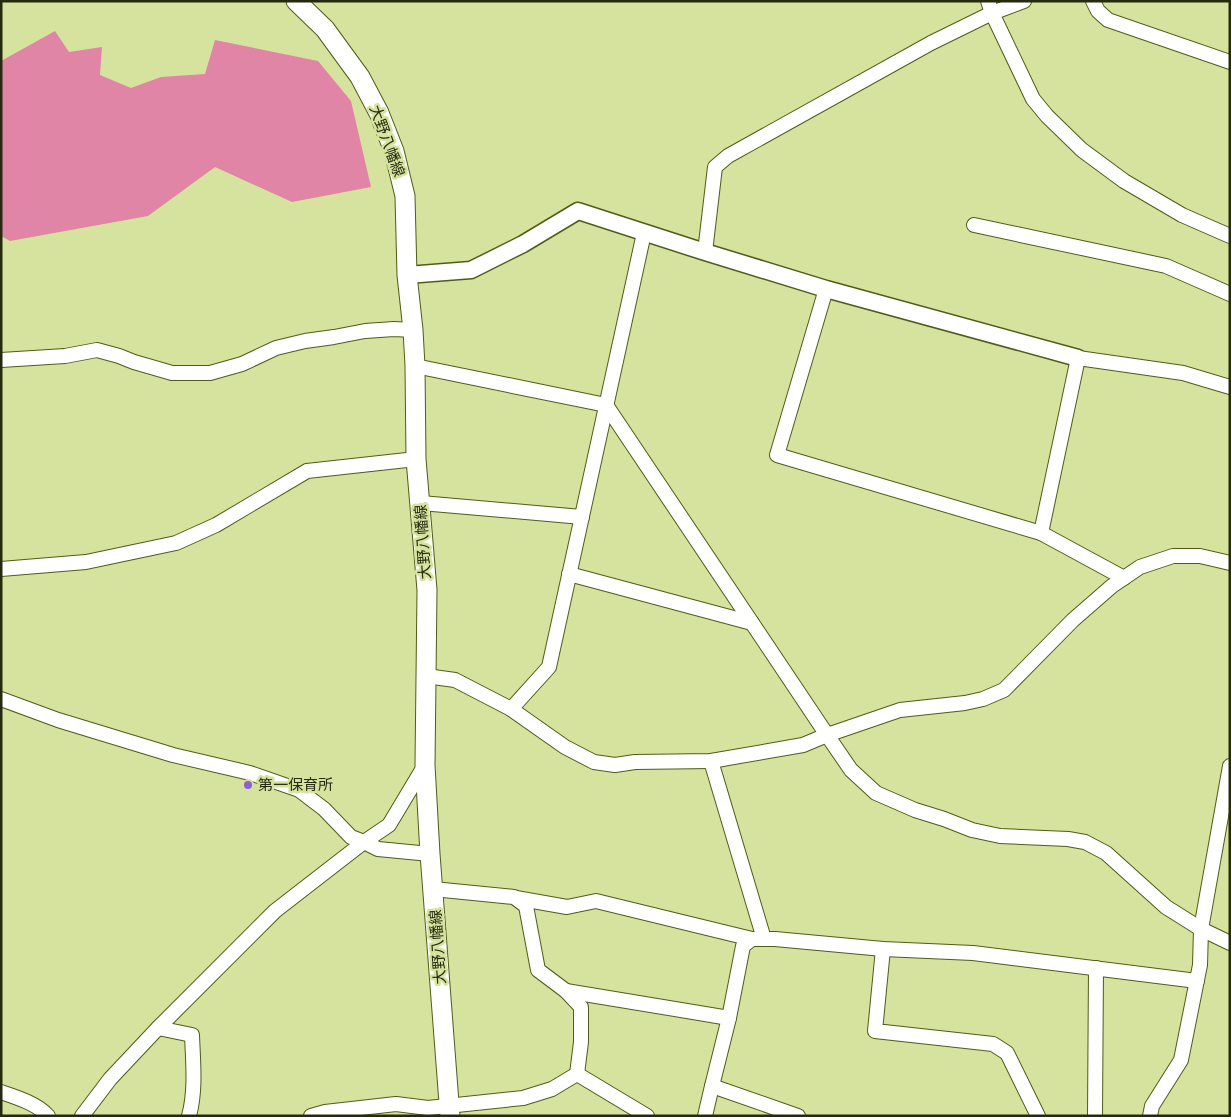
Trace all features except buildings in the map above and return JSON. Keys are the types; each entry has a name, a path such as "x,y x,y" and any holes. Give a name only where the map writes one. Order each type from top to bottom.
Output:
{"main road":[{"name":"大野八幡線","path":"296,1 325,29 360,77 379,113 394,152 405,196 407,275 415,366 416,459 427,590 426,765 430,854 450,1111"}],"street":[{"path":"705,252 715,167 728,156 931,43 990,7 1024,1"},
{"path":"1094,1 1098,11 1108,20 1230,62"},
{"path":"990,7 1034,98 1047,116 1082,150 1124,181 1182,215 1230,236"},
{"path":"407,275 471,270 523,244 578,211 826,289 1078,358 1183,373 1230,387"},
{"path":"974,225 1166,266 1230,294"},
{"path":"511,709 549,667 644,232"},
{"path":"826,289 777,455 1041,534 1124,578"},
{"path":"1,360 65,356 97,350 172,373 210,373 242,364 276,348 305,341 394,329 413,330"},
{"path":"1041,534 1078,358"},
{"path":"415,366 606,405 851,770 876,793 915,810 972,830 1000,836 1068,839 1085,842 1106,853 1166,907 1201,929 1230,943"},
{"path":"1,569 86,562 176,543 216,525 307,471 416,459"},
{"path":"421,503 582,517"},
{"path":"426,676 455,680 511,709 565,747 594,762 615,765 635,762 711,761 803,745 900,710 965,703 983,699 1004,690 1073,620 1112,586 1140,567 1173,556 1200,556 1230,563"},
{"path":"569,574 752,623"},
{"path":"1,700 58,720 172,755 250,773 299,790 324,809 351,837 378,849 430,854"},
{"path":"711,761 758,939"},
{"path":"82,1116 110,1079 158,1028 276,910 389,825 426,765"},
{"path":"1150,1116 1152,1106 1181,1060 1200,965 1201,929 1230,766"},
{"path":"433,889 514,897 567,907 596,901 758,939 883,949 973,953 1197,981"},
{"path":"514,897 526,906 538,970 566,991 581,1007 581,1042 577,1074"},
{"path":"705,1116 729,1018 743,946 758,939"},
{"path":"883,949 876,1031 993,1044 1007,1053 1038,1116"},
{"path":"1095,1116 1096,968"},
{"path":"566,991 729,1018"},
{"path":"158,1028 192,1035 192,1104 189,1116"},
{"path":"311,1116 325,1112 396,1104 450,1111 523,1098 552,1089 577,1074"},
{"path":"577,1074 647,1116"},
{"path":"712,1086 798,1116"},
{"path":"1,1092 44,1111 48,1116"}],"shaded area":[{"path":"55,31 69,52 102,47 100,75 131,88 161,77 205,74 215,40 318,61 351,101 371,187 292,202 215,167 148,216 10,241 1,236 1,61"}],"place":[{"name":"第一保育所","path":"248,785"}]}
